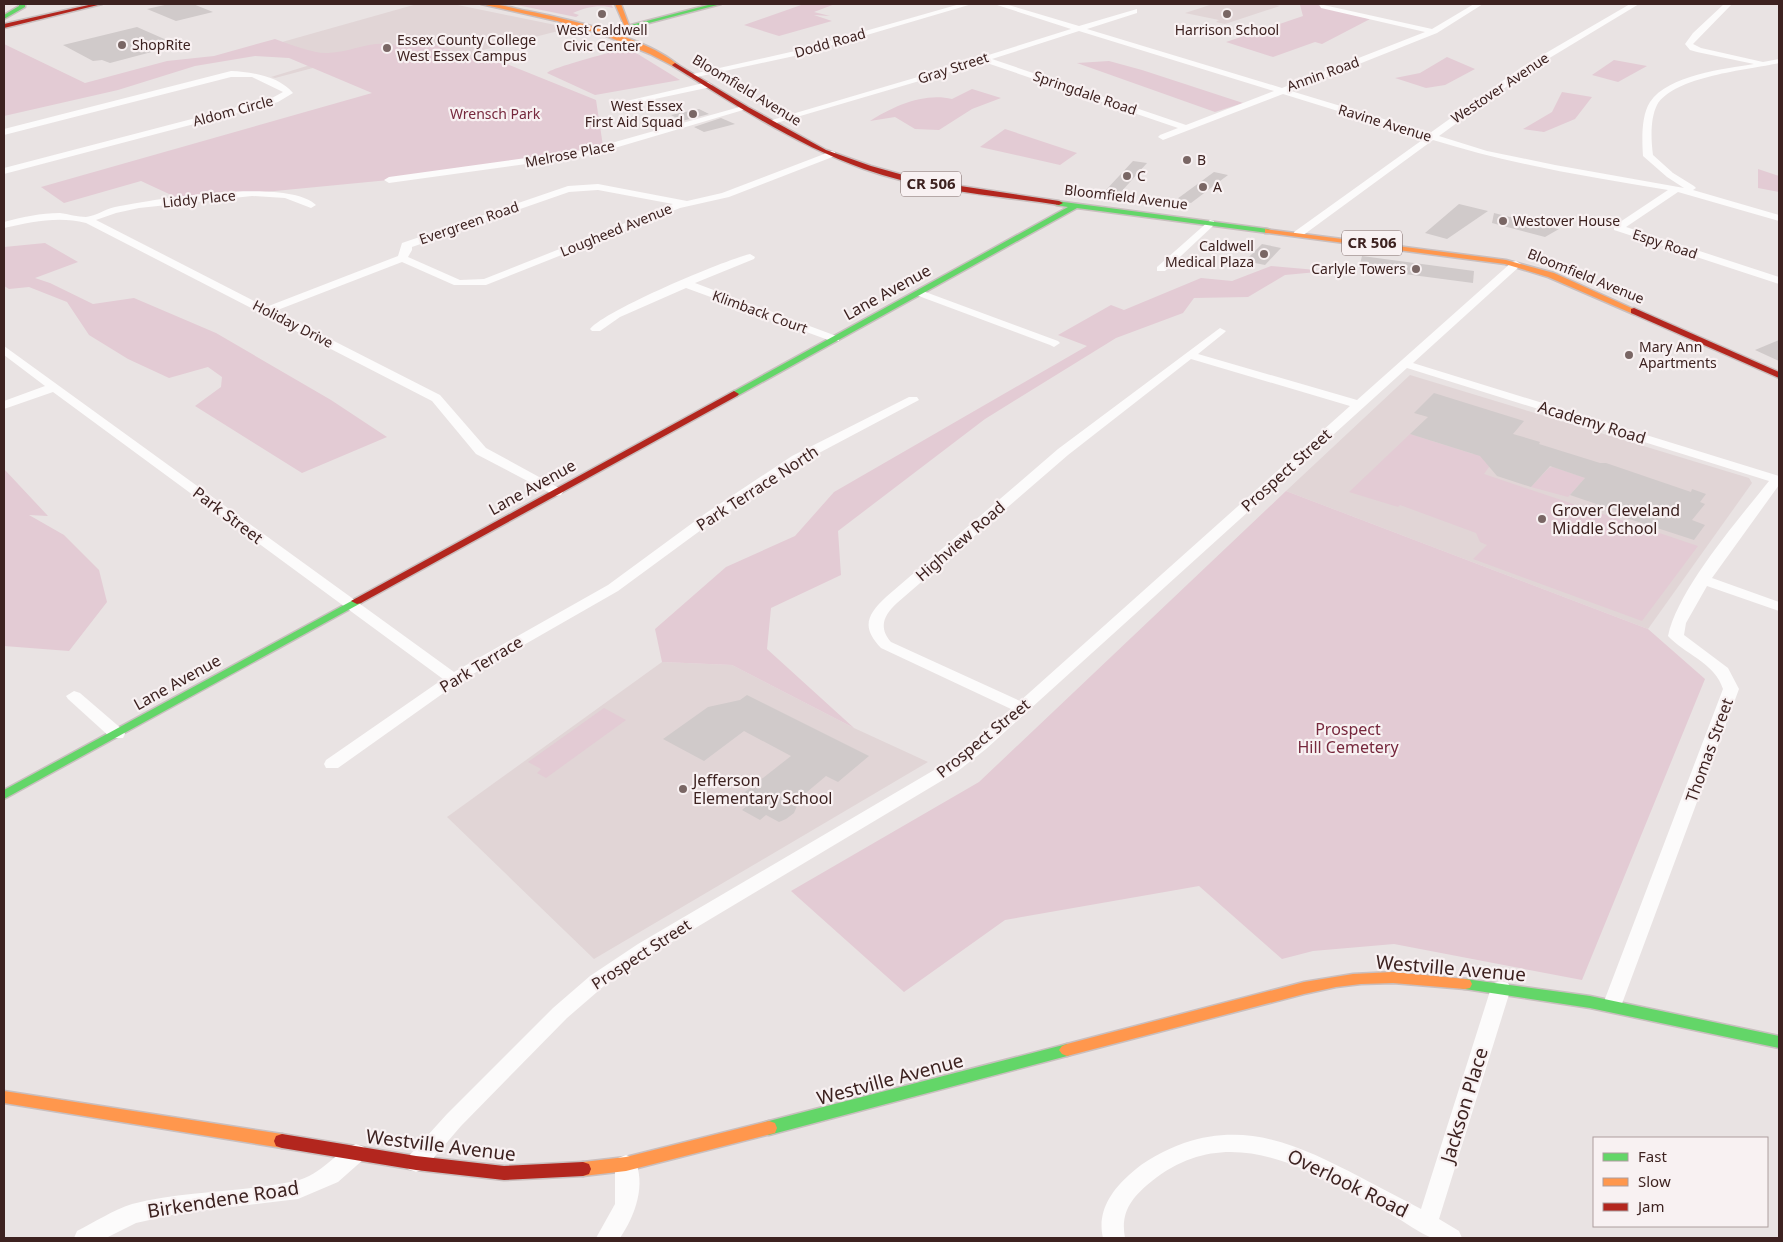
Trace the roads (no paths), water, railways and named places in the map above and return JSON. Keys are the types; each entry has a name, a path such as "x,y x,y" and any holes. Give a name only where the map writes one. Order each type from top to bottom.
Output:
{"street":[{"path":"4,17 22,7 22,4"},
{"path":"4,26 99,4"},
{"name":"Bloomfield Avenue","path":"484,4 560,19 607,32 644,47 770,122 832,154 876,170 943,187 1075,206 1472,256 1516,264 1551,275 1779,375"},
{"path":"618,4 628,27"},
{"path":"607,32 718,4"},
{"name":"Dodd Road","path":"692,75 796,53 968,4"},
{"name":"Ravine Avenue","path":"998,4 1429,137 1520,161 1677,189 1779,218"},
{"path":"1323,4 1432,32"},
{"name":"Annin Road","path":"1163,136 1432,32 1479,4"},
{"name":"Westover Avenue","path":"1298,234 1525,69 1635,4"},
{"path":"1728,4 1720,16 1697,33 1689,44 1693,48 1700,50 1779,66"},
{"name":"Gray Street","path":"770,122 984,59 1134,11"},
{"name":"Springdale Road","path":"984,59 1186,128"},
{"path":"1705,196 1670,175 1648,156 1646,144 1653,104 1659,97 1696,79 1779,61"},
{"name":"Aldom Circle","path":"4,132 231,74 254,75 285,88 289,93 282,98 4,171"},
{"path":"622,103 708,85"},
{"name":"Melrose Place","path":"389,180 591,152 746,108"},
{"name":"Lougheed Avenue","path":"402,258 458,282 486,282 687,203 725,195 832,154"},
{"name":"Evergreen Road","path":"268,310 402,258 407,250 406,245 568,189 598,188 687,203"},
{"name":"Espy Road","path":"1677,189 1618,228 1779,281"},
{"name":"Liddy Place","path":"86,220 113,210 139,205 252,193 287,195 311,205"},
{"name":"Lane Avenue","path":"4,795 920,293 1075,206"},
{"name":"Holiday Drive","path":"4,225 44,217 70,217 86,220 268,310 436,398 482,451 556,492"},
{"path":"1161,269 1210,223"},
{"name":"Klimback Court","path":"596,329 616,315 731,263 750,257"},
{"name":"Prospect Street","path":"416,1163 454,1120 547,1027 597,981 645,949 952,767 1022,708 1516,264"},
{"name":"Klimback Court","path":"686,284 835,339"},
{"path":"920,293 1054,343"},
{"name":"Highview Road","path":"1022,708 886,645 877,637 874,628 879,615 898,594 1063,452 1220,331"},
{"name":"Park Street","path":"4,350 349,605 453,679"},
{"path":"1189,355 1359,405"},
{"name":"Academy Road","path":"1405,364 1778,479"},
{"path":"4,405 55,387"},
{"name":"Park Terrace North","path":"634,572 711,516 797,458 913,400"},
{"name":"Thomas Street","path":"1613,1004 1729,698 1729,681 1718,666 1676,636 1676,626 1704,580 1778,479"},
{"name":"Park Terrace","path":"332,764 453,679 613,588 634,572"},
{"path":"1704,580 1779,607"},
{"path":"74,696 117,734"},
{"name":"Westville Avenue","path":"4,1097 416,1163 504,1173 549,1172 626,1164 710,1144 1304,988 1370,978 1425,980 1501,988 1613,1004 1779,1042"},
{"name":"Jackson Place","path":"1427,1222 1501,988"},
{"name":"Overlook Road","path":"1114,1238 1112,1220 1115,1207 1126,1191 1151,1168 1182,1152 1230,1142 1252,1142 1304,1159 1427,1222 1451,1238"},
{"name":"Birkendene Road","path":"85,1238 132,1214 181,1204 298,1190 330,1176 356,1153"},
{"path":"607,1238 626,1209 629,1194 626,1164"}],"place":[{"name":"West Caldwell Civic Center","path":"602,14"},
{"name":"Harrison School","path":"1227,14"},
{"name":"ShopRite","path":"122,45"},
{"name":"Essex County College West Essex Campus","path":"387,48"},
{"name":"West Essex First Aid Squad","path":"693,114"},
{"name":"B","path":"1187,160"},
{"name":"C","path":"1127,176"},
{"name":"A","path":"1203,187"},
{"name":"Westover House","path":"1503,221"},
{"name":"Caldwell Medical Plaza","path":"1264,254"},
{"name":"Carlyle Towers","path":"1416,269"},
{"name":"Mary Ann Apartments","path":"1629,355"},
{"name":"Grover Cleveland Middle School","path":"1542,519"},
{"name":"Jefferson Elementary School","path":"683,789"}],"park label":[{"name":"Wrensch Park","path":"495,114"},
{"name":"Prospect Hill Cemetery","path":"1348,738"}]}
